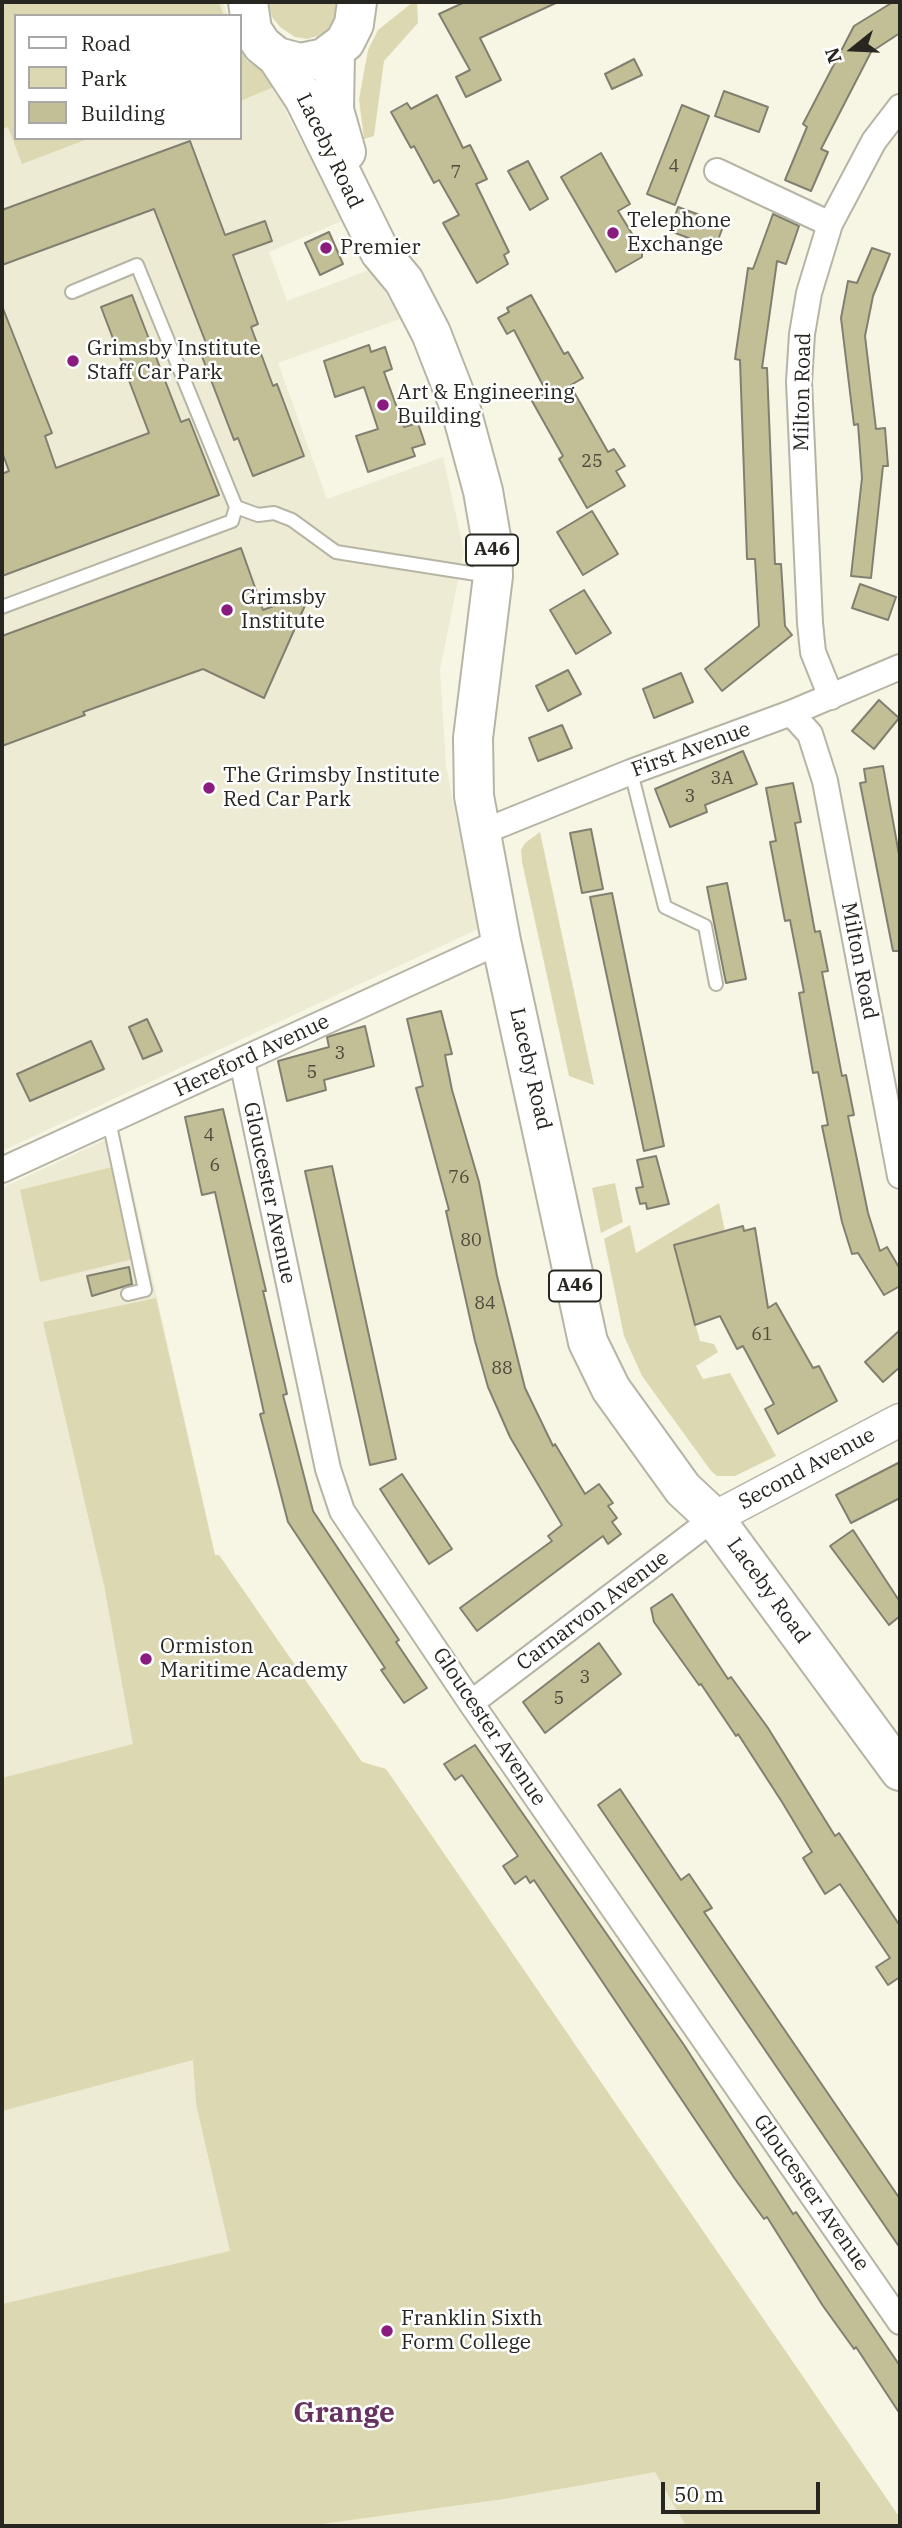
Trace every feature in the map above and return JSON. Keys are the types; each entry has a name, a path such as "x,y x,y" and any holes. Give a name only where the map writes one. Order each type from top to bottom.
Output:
{"highway":[{"name":"A46","path":"247,2 252,30 262,46 277,57"},
{"path":"277,57 300,63 313,62 335,52 352,31 356,2"},
{"name":"Laceby Road","path":"335,52 334,110 344,148 391,236 404,281 431,333 461,410 483,491 492,543 493,576 472,738 474,796 502,941 588,1342 611,1388 683,1489 714,1518 900,1771"},
{"name":"Laceby Road","path":"277,57 304,98 380,252 404,281"}],"street":[{"name":"Milton Road","path":"831,697 813,652 810,622 799,382 809,293 830,224 874,141 900,107"},
{"path":"717,171 830,224"},
{"name":"First Avenue","path":"480,833 631,772 791,713 900,667"},
{"name":"Milton Road","path":"791,713 810,734 825,781 900,1177"},
{"name":"Hereford Avenue","path":"2,1170 502,941"},
{"name":"Gloucester Avenue","path":"242,1060 334,1493 342,1511 471,1703 900,2322"},
{"name":"Second Avenue","path":"714,1518 900,1420"},
{"name":"Carnarvon Avenue","path":"471,1703 714,1518"}],"lane":[{"path":"2,607 232,521 236,507 138,265 72,292"},
{"path":"236,507 258,516 274,513 292,520 336,552 493,576"},
{"path":"631,772 665,907 705,926 716,984"},
{"path":"109,1121 145,1290 128,1294"}],"shaded area":[{"name":"Grimsby Institute","path":"2,2 223,2 227,14 14,14 14,140 242,140 242,44 285,82 286,113 344,220 269,252 287,301 372,269 400,319 278,363 327,499 443,457 464,551 440,669 446,766 467,872 482,921 478,929 2,1151"},
{"name":"Ormiston Maritime Academy","path":"120,1133 215,1555 219,1555 362,1762 386,1769 900,2518 900,2526 2,2526 2,1188"}],"green space":[{"path":"2,2 219,2 223,14 14,14 14,140 85,140 22,164 8,127 2,129"},
{"path":"269,2 345,2 339,21 325,34 307,39 295,37 280,27 272,17"},
{"path":"413,2 417,2 418,23 384,61 374,136 364,139 359,99 368,50 378,30"},
{"path":"242,53 247,61 281,84 242,100"},
{"path":"540,832 594,1085 569,1076 522,862 521,850 525,843"},
{"path":"116,1166 137,1258 40,1282 20,1190"},
{"path":"615,1183 623,1222 601,1233 592,1188"},
{"path":"719,1203 725,1231 674,1245 700,1341 714,1344 718,1352 696,1366 703,1379 730,1373 776,1456 735,1476 717,1476 711,1471 642,1376 624,1336 604,1239 630,1225 636,1253"},
{"path":"156,1298 215,1555 219,1555 362,1762 386,1769 900,2518 900,2526 686,2526 655,2472 504,2499 307,2526 2,2526 2,2304 230,2251 196,2104 193,2060 2,2111 2,1778 133,1744 104,1585 43,1322"}],"building":[{"path":"465,2 558,2 480,38 501,80 466,97 456,77 470,70 439,14"},
{"path":"893,2 900,2 900,33 871,52 821,149 828,152 811,191 785,180 807,127 803,124 854,26"},
{"path":"634,59 642,75 612,89 605,74"},
{"path":"724,91 768,107 759,132 715,116"},
{"path":"437,95 463,148 470,145 487,179 476,184 509,252 504,255 508,264 477,283 443,223 459,215 439,180 434,183 391,112 407,103 411,109"},
{"path":"682,105 709,116 675,205 647,194"},
{"path":"190,141 225,235 265,221 272,241 233,255 258,324 251,327 273,386 277,384 304,456 253,476 238,438 234,440 198,346 206,343 154,209 2,265 2,210"},
{"name":"Telephone Exchange","path":"601,153 630,204 618,211 642,250 642,257 616,272 561,177"},
{"path":"528,161 548,199 530,210 508,171"},
{"path":"678,207 724,224 715,248 670,231"},
{"path":"773,214 799,226 786,264 777,261 762,368 767,368 775,564 781,564 785,626 792,635 722,691 705,669 759,626 755,559 747,559 740,360 735,359 748,268 753,269"},
{"path":"329,232 343,264 320,275 305,243"},
{"path":"872,248 890,254 873,296 865,336 876,429 885,428 888,466 883,466 871,578 851,576 862,478 858,424 854,425 841,318 848,281 857,283"},
{"path":"132,295 181,422 189,419 219,495 2,576 2,474 9,471 2,452 2,306 52,433 45,436 56,468 149,433 101,307"},
{"path":"531,295 564,354 568,352 583,378 571,385 574,392 608,452 614,449 625,466 616,471 625,486 587,508 559,459 563,456 532,401 547,393 514,330 507,334 498,318 509,312 507,308"},
{"path":"369,345 371,352 385,347 392,369 384,372 404,427 418,423 425,444 412,448 415,456 368,472 356,436 378,429 364,387 335,397 324,361"},
{"path":"592,511 618,554 583,575 557,532"},
{"path":"241,548 263,610 311,592 264,698 203,669 83,712 85,715 2,746 2,636"},
{"path":"860,584 896,597 888,620 852,608"},
{"path":"584,590 611,633 576,654 550,610"},
{"path":"568,670 581,694 548,711 536,686"},
{"path":"681,673 693,702 654,718 643,689"},
{"path":"879,700 899,718 874,749 852,731"},
{"path":"562,725 572,748 538,761 529,738"},
{"path":"743,751 757,784 705,805 707,812 670,827 655,789"},
{"path":"883,766 900,860 900,951 893,951 860,783 866,782 864,769"},
{"path":"793,783 801,822 795,823 815,932 820,931 828,971 822,972 842,1076 846,1075 854,1115 848,1116 868,1213 880,1251 887,1247 900,1269 900,1286 884,1295 858,1253 852,1254 842,1222 822,1126 828,1125 818,1072 813,1073 799,993 804,992 790,920 785,921 770,842 776,841 766,788"},
{"path":"591,829 603,889 582,893 570,833"},
{"path":"727,883 746,979 726,983 707,887"},
{"path":"612,893 664,1146 644,1151 590,897"},
{"path":"441,1011 452,1054 445,1055 452,1090 479,1182 497,1276 525,1388 553,1446 555,1444 585,1494 599,1484 613,1503 608,1506 617,1518 612,1522 621,1534 608,1544 603,1536 477,1631 460,1608 552,1541 548,1536 562,1525 510,1437 488,1387 475,1341 446,1211 449,1210 416,1088 423,1086 407,1019"},
{"path":"147,1019 162,1051 143,1059 129,1027"},
{"path":"365,1026 374,1066 324,1080 326,1090 287,1101 278,1061 329,1047 327,1037"},
{"path":"91,1041 104,1069 30,1101 17,1074"},
{"path":"223,1109 266,1291 263,1291 287,1394 283,1395 313,1511 399,1640 396,1642 427,1688 404,1703 381,1670 385,1668 288,1522 260,1414 264,1413 215,1192 202,1195 185,1117"},
{"path":"656,1156 669,1204 647,1209 646,1203 640,1204 636,1188 643,1187 637,1160"},
{"path":"332,1166 396,1459 370,1465 305,1171"},
{"path":"743,1226 744,1231 755,1228 768,1308 776,1303 813,1368 819,1366 837,1401 778,1434 765,1409 774,1404 743,1346 737,1349 720,1316 695,1325 674,1245"},
{"path":"129,1267 132,1284 92,1296 87,1276"},
{"path":"900,1330 900,1367 883,1382 865,1362"},
{"path":"900,1462 900,1498 851,1523 836,1495"},
{"path":"402,1474 452,1549 429,1564 380,1489"},
{"path":"853,1530 900,1602 900,1616 889,1625 830,1546"},
{"path":"672,1594 728,1679 731,1677 768,1728 835,1836 839,1833 900,1926 900,1977 888,1985 876,1967 890,1958 840,1884 825,1894 803,1858 812,1852 782,1802 738,1734 736,1736 654,1622 651,1608"},
{"path":"599,1643 621,1674 545,1733 523,1702"},
{"path":"475,1745 684,2045 793,2214 796,2212 900,2366 900,2414 856,2347 854,2349 823,2306 767,2217 764,2219 735,2179 534,1880 530,1883 526,1876 515,1884 503,1866 518,1856 462,1775 455,1780 444,1764"},
{"path":"620,1789 681,1880 689,1874 712,1908 704,1912 900,2199 900,2248 598,1805"}],"place":[{"name":"Telephone Exchange","path":"613,233"},
{"name":"Premier","path":"326,248"},
{"name":"Grimsby Institute Staff Car Park","path":"73,361"},
{"name":"Art & Engineering Building","path":"383,405"},
{"name":"Grimsby Institute","path":"227,610"},
{"name":"The Grimsby Institute Red Car Park","path":"209,788"},
{"name":"Ormiston Maritime Academy","path":"146,1659"},
{"name":"Franklin Sixth Form College","path":"387,2331"}],"district":[{"name":"Grange","path":"344,2414"}]}
